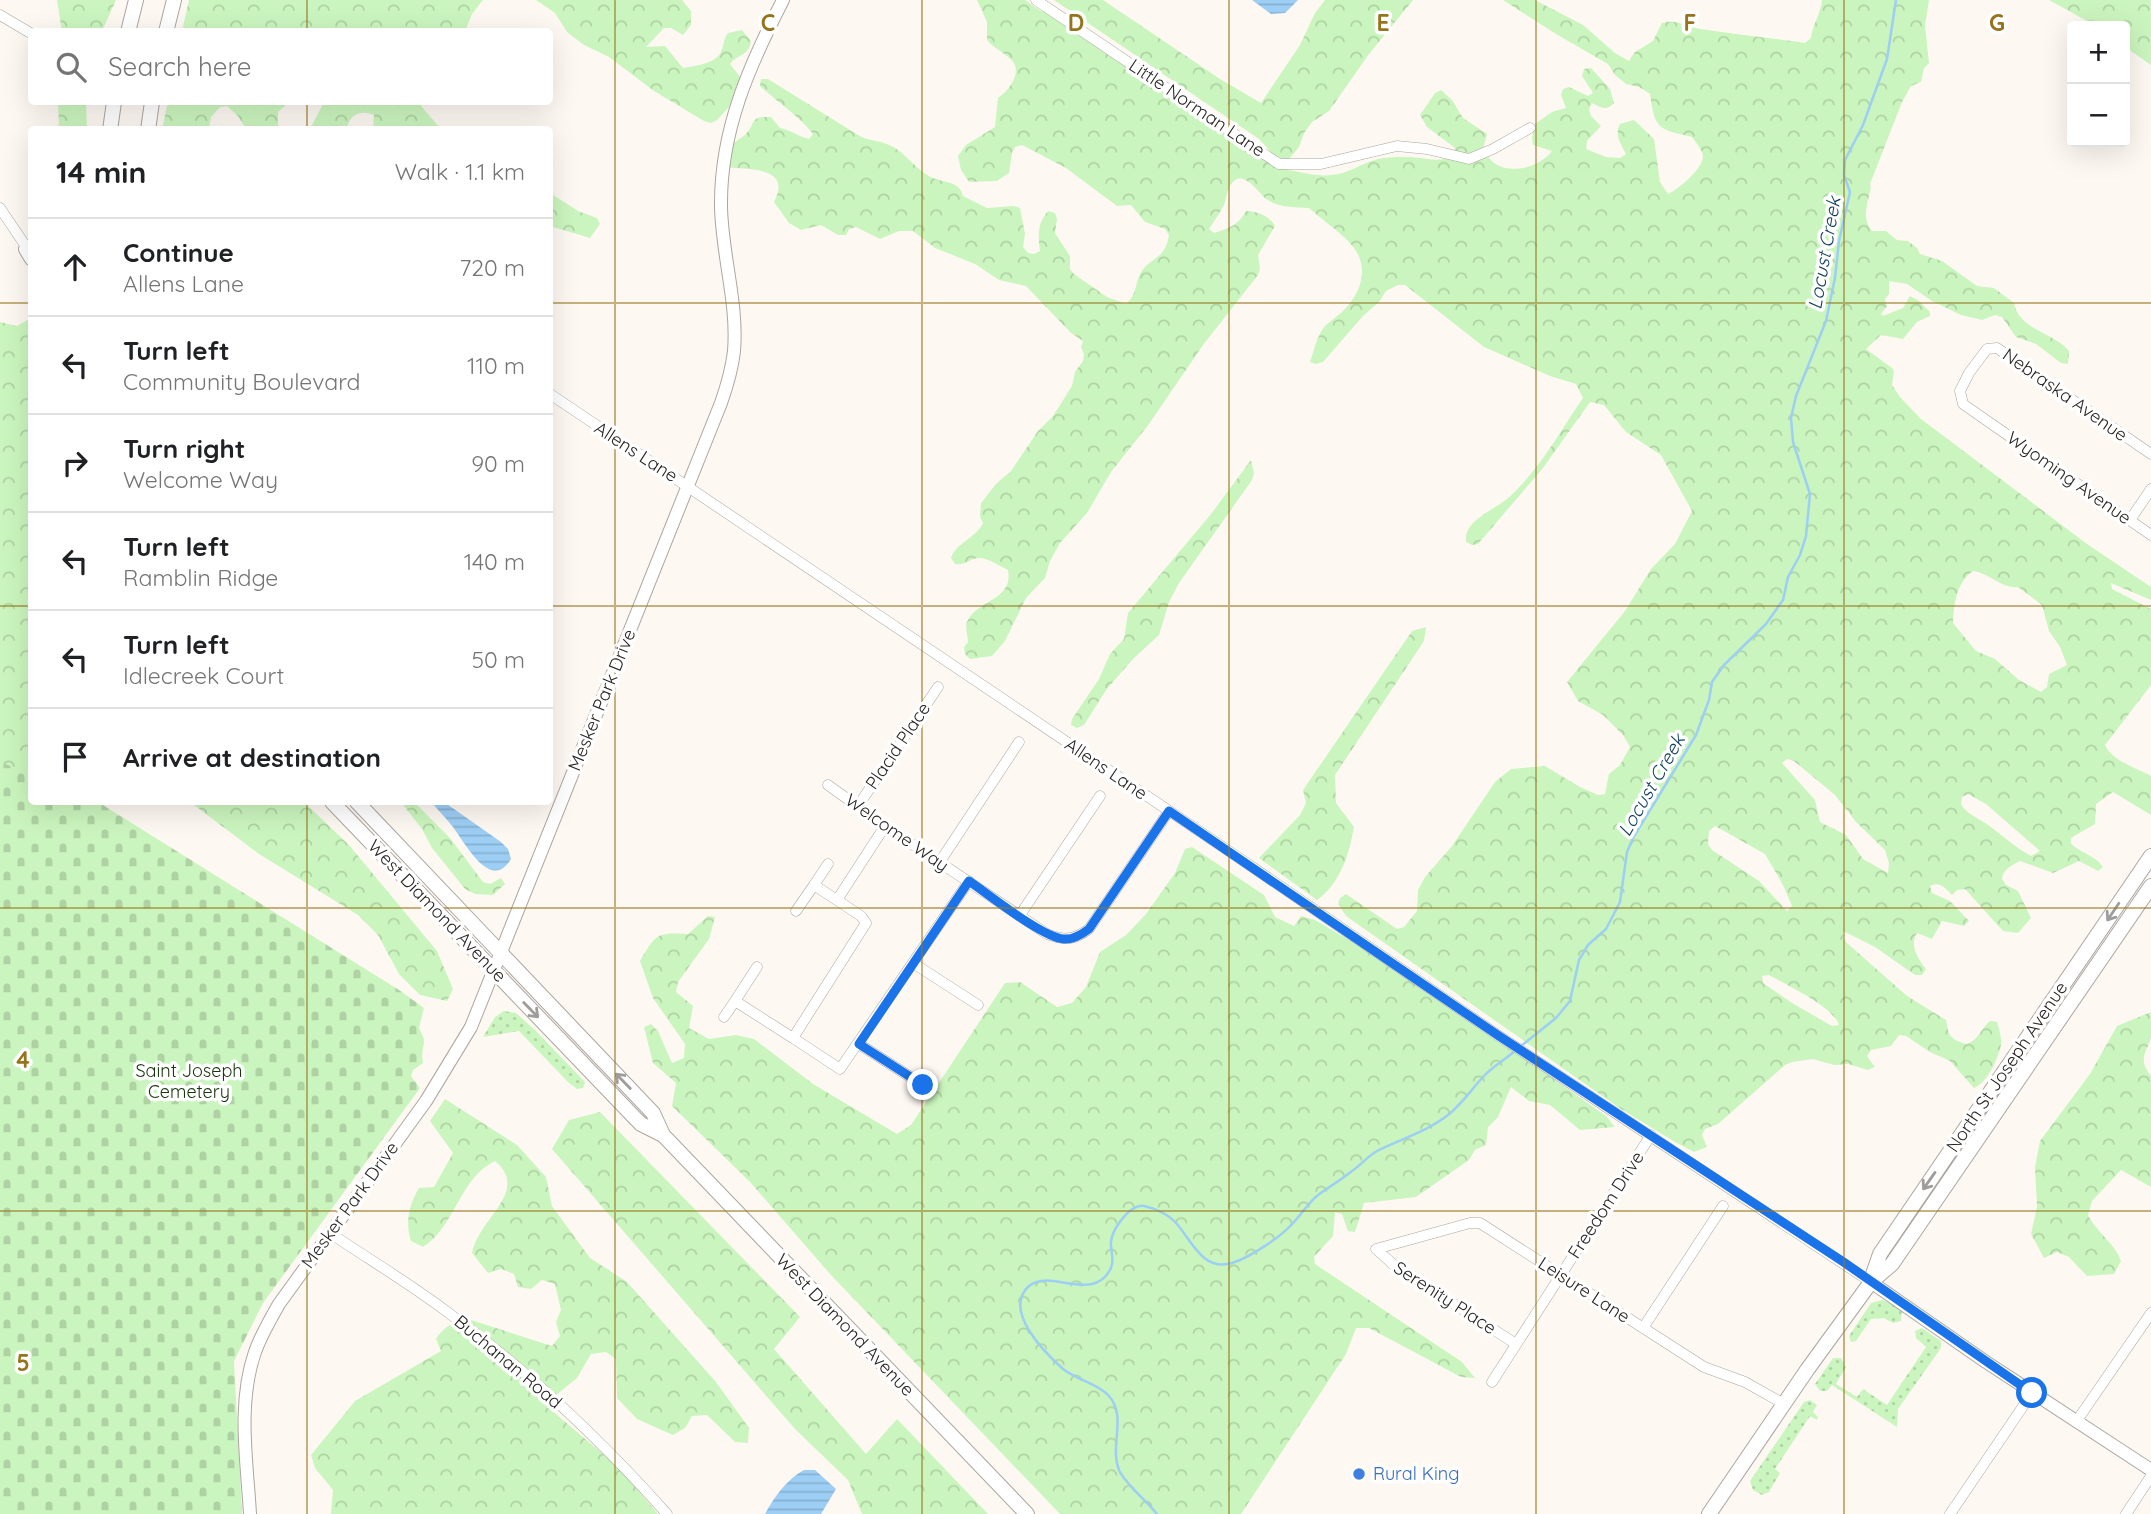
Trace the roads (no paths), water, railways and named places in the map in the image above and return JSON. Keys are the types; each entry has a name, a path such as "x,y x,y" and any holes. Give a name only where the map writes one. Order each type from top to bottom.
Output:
{"main road":[{"path":"129,28 136,0"},
{"path":"167,28 174,0"},
{"path":"111,126 114,105"},
{"path":"149,126 152,105"},
{"name":"West Diamond Avenue","path":"335,805 641,1124 663,1135"},
{"name":"West Diamond Avenue","path":"360,805 653,1113 663,1135 1027,1514"},
{"name":"North St Joseph Avenue","path":"1871,1282 1887,1242 2151,856"},
{"name":"North St Joseph Avenue","path":"1709,1514 1871,1282 1892,1264 2151,886"}],"street":[{"name":"Mesker Park Drive","path":"250,1514 245,1430 246,1397 254,1354 279,1304 429,1097 463,1044 721,403 734,350 734,326 721,209 728,133 742,85 783,0"},
{"name":"Little Norman Lane","path":"1036,0 1279,164 1321,164 1397,146 1427,149 1469,159 1530,128"},
{"path":"0,15 28,32"},
{"path":"0,208 28,251"},
{"name":"Nebraska Avenue","path":"1987,422 1961,402 1960,391 1981,355 1993,347 2003,351 2151,454"},
{"name":"Allens Lane","path":"553,396 2151,1473"},
{"name":"Wyoming Avenue","path":"1987,422 2151,535"},
{"path":"2130,520 2151,489"},
{"name":"Placid Place","path":"858,806 938,687"},
{"path":"939,863 1019,741"},
{"name":"Welcome Way","path":"828,785 1047,934 1066,940 1089,929 1169,811"},
{"path":"1020,915 1100,796"},
{"path":"836,900 885,826"},
{"path":"796,911 828,864"},
{"path":"735,1001 840,1069 969,881"},
{"path":"793,1038 866,923 861,916 814,886"},
{"path":"913,964 978,1005"},
{"path":"724,1017 757,967"},
{"path":"859,1044 923,1085"},
{"name":"Freedom Drive","path":"1492,1382 1651,1135"},
{"path":"1643,1328 1723,1206"},
{"name":"Leisure Lane","path":"1376,1250 1475,1222 1484,1225 1704,1367 1745,1382 1784,1404"},
{"name":"Buchanan Road","path":"330,1233 480,1337 584,1428 667,1514"},
{"name":"Serenity Place","path":"1376,1250 1395,1266 1516,1344"},
{"path":"2076,1422 2151,1313"},
{"path":"1950,1514 2032,1393"},
{"path":"2126,1514 2151,1473"}],"water":[{"path":"1252,0 1298,0 1285,13 1271,14"},
{"path":"434,805 448,805 501,842 508,849 511,859 503,868 495,871 487,868 471,853"},
{"path":"804,1470 815,1470 836,1489 821,1514 765,1514 782,1489"}],"waterway":[{"name":"Locust Creek","path":"1521,1046 1556,1018 1570,1001 1579,960 1588,945 1606,929 1620,902 1627,852 1633,838 1696,735 1709,700 1712,682 1724,665 1766,624 1783,600 1788,577 1800,555 1806,536 1810,494 1793,442 1791,418 1796,396 1826,321 1850,192 1844,175 1845,160 1863,125 1887,59 1896,0"},
{"name":"Locust Creek","path":"1157,1514 1119,1470 1116,1460 1118,1421 1114,1403 1103,1391 1063,1369 1046,1353 1029,1330 1020,1307 1022,1296 1029,1286 1048,1281 1083,1285 1103,1278 1112,1264 1112,1237 1123,1218 1139,1206 1153,1208 1170,1217 1198,1252 1213,1263 1222,1265 1247,1257 1281,1234 1314,1198 1374,1153 1422,1131 1448,1115 1487,1073 1516,1050"}],"place":[{"name":"Rural King","path":"1359,1474"}],"park label":[{"name":"Saint Joseph Cemetery","path":"189,1081"}]}
